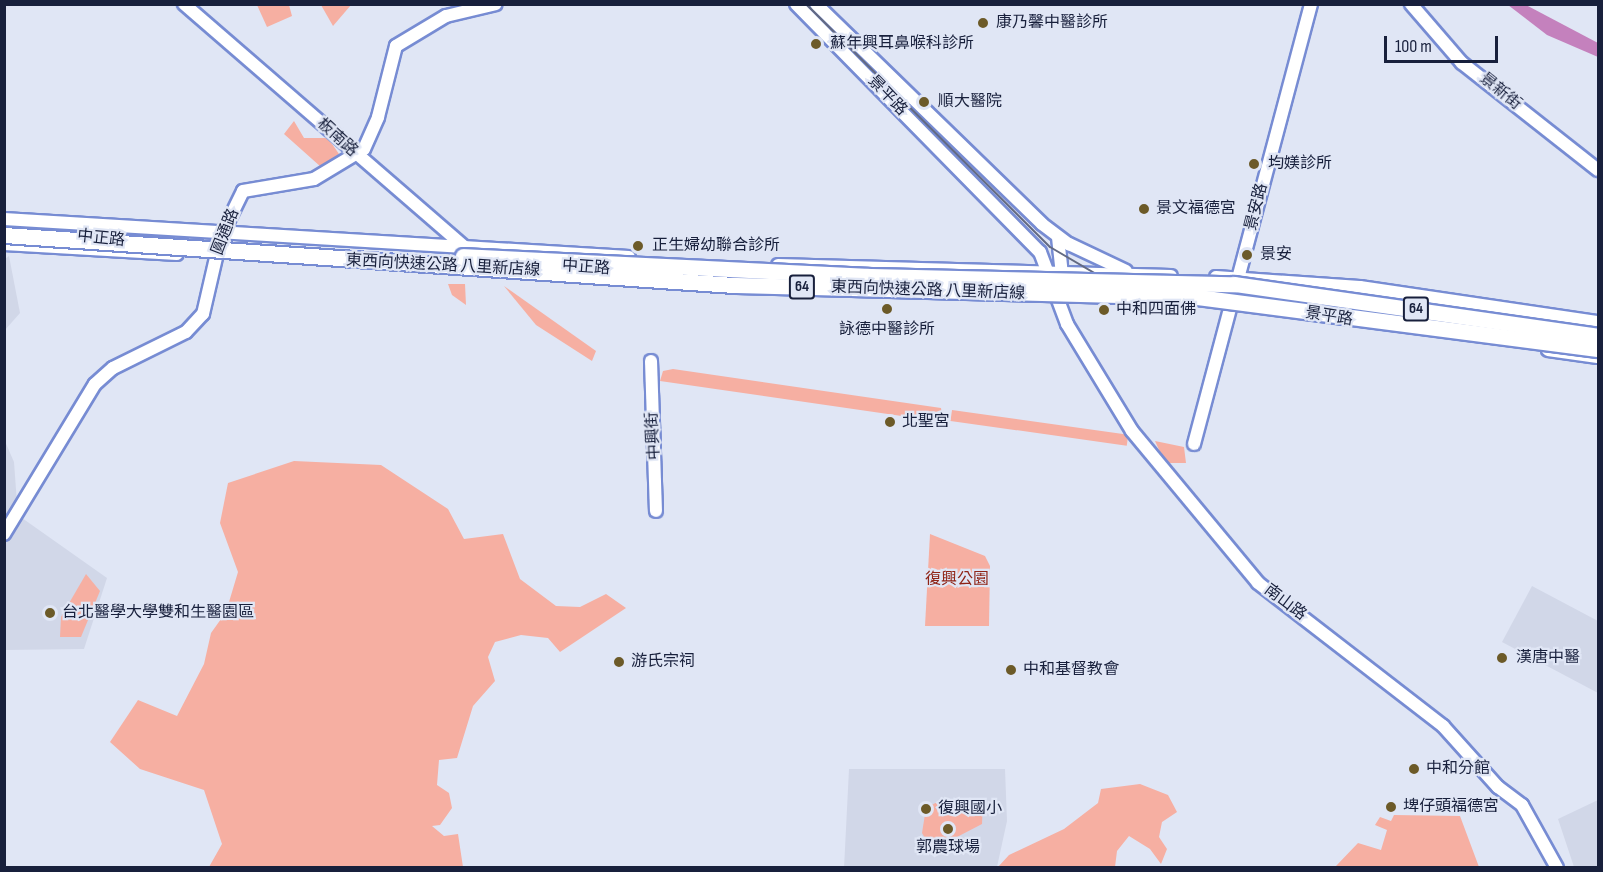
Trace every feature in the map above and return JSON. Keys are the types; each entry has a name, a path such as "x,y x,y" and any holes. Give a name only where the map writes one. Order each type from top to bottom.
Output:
{"highway":[{"name":"東西向快速公路 八里新店線","path":"4,229 777,272 1236,280 1599,336"},
{"name":"東西向快速公路 八里新店線","path":"4,236 734,285 1197,297 1599,349"},
{"path":"1236,280 1263,280 1599,327"}],"main road":[{"name":"板南路","path":"184,4 355,155 466,248 487,273"},
{"name":"圓通路","path":"4,534 95,384 194,325 209,300 218,246 243,191 314,179 364,149 378,117 396,46 446,16 496,4"},
{"name":"景平路","path":"796,4 1026,235 1048,269 1058,290 1099,298 1232,304 1599,357"},
{"name":"景平路","path":"816,4 1058,237 1136,275"},
{"name":"景安路","path":"1194,444 1311,4"},
{"name":"景新街","path":"1411,4 1462,63 1599,170"},
{"name":"中正路","path":"4,219 218,246 487,273 716,290 1058,290 1108,272"},
{"name":"中正路","path":"4,229 218,246 477,262 823,281 1058,290"},
{"path":"1058,237 1062,269 1058,290"},
{"name":"中正路","path":"4,244 466,248 767,265 1048,269"},
{"name":"景平路","path":"1048,269 1360,287 1599,322"},
{"name":"景平路","path":"1236,280 1261,291 1599,343"},
{"name":"南山路","path":"1058,290 1067,324 1132,431 1258,583 1443,726 1498,787 1522,805 1557,867"},
{"name":"中興街","path":"651,361 657,511"}],"shaded area":[{"path":"1508,5 1526,5 1598,43 1598,57 1547,35"},
{"path":"9,256 20,313 5,330 5,259"},
{"path":"4,439 14,462 17,503 5,518"},
{"name":"台北醫學大學雙和生醫園區","path":"22,518 107,578 84,649 5,650 5,538"},
{"path":"1532,586 1598,621 1598,693 1502,642"},
{"name":"復興國小","path":"849,769 1005,769 1007,821 997,867 844,868"},
{"path":"1598,800 1598,867 1574,867 1558,819"}],"green space":[{"path":"257,5 289,5 292,16 267,27"},
{"path":"321,5 351,5 333,26"},
{"path":"294,121 304,138 328,138 339,154 321,167 284,134"},
{"path":"448,284 465,284 466,305 452,295"},
{"path":"504,286 596,351 592,361 536,325"},
{"path":"673,369 941,408 943,422 660,381 663,371"},
{"path":"952,410 1128,435 1127,446 950,421"},
{"path":"1155,441 1184,447 1186,463 1165,463"},
{"path":"294,461 381,465 448,509 464,539 503,534 520,579 556,606 580,607 606,594 626,608 560,652 548,638 521,635 495,642 488,657 495,681 473,706 457,758 439,760 437,785 449,793 452,808 440,825 432,826 444,836 458,834 463,867 209,867 222,844 204,790 140,769 110,742 138,700 177,716 204,664 211,633 226,612 238,572 220,523 228,483"},
{"name":"復興公園","path":"930,534 985,556 990,566 989,626 925,626"},
{"path":"86,574 100,591 81,637 60,637 61,617"},
{"path":"1140,784 1168,795 1177,812 1162,822 1159,837 1167,849 1161,864 1150,849 1129,836 1117,851 1115,867 998,867 1009,855 1064,829 1098,803 1101,789"},
{"name":"郭農球場","path":"939,801 983,801 982,824 932,850 922,833 926,808"},
{"path":"1394,815 1460,816 1479,867 1336,866 1358,843 1381,850 1387,830 1375,825 1380,817 1391,821"}],"railway":[{"path":"806,4 1050,247 1103,278 1144,289 1247,295 1598,346"}],"place":[{"name":"康乃馨中醫診所","path":"983,23"},
{"name":"蘇年興耳鼻喉科診所","path":"816,44"},
{"name":"順大醫院","path":"924,102"},
{"name":"均媄診所","path":"1254,164"},
{"name":"景文福德宮","path":"1144,209"},
{"name":"正生婦幼聯合診所","path":"638,246"},
{"name":"景安","path":"1247,255"},
{"name":"詠德中醫診所","path":"887,309"},
{"name":"中和四面佛","path":"1104,310"},
{"name":"北聖宮","path":"890,422"},
{"name":"台北醫學大學雙和生醫園區","path":"50,613"},
{"name":"漢唐中醫","path":"1502,658"},
{"name":"游氏宗祠","path":"619,662"},
{"name":"中和基督教會","path":"1011,670"},
{"name":"中和分館","path":"1414,769"},
{"name":"埤仔頭福德宮","path":"1391,807"},
{"name":"復興國小","path":"926,809"},
{"name":"郭農球場","path":"948,829"}]}
